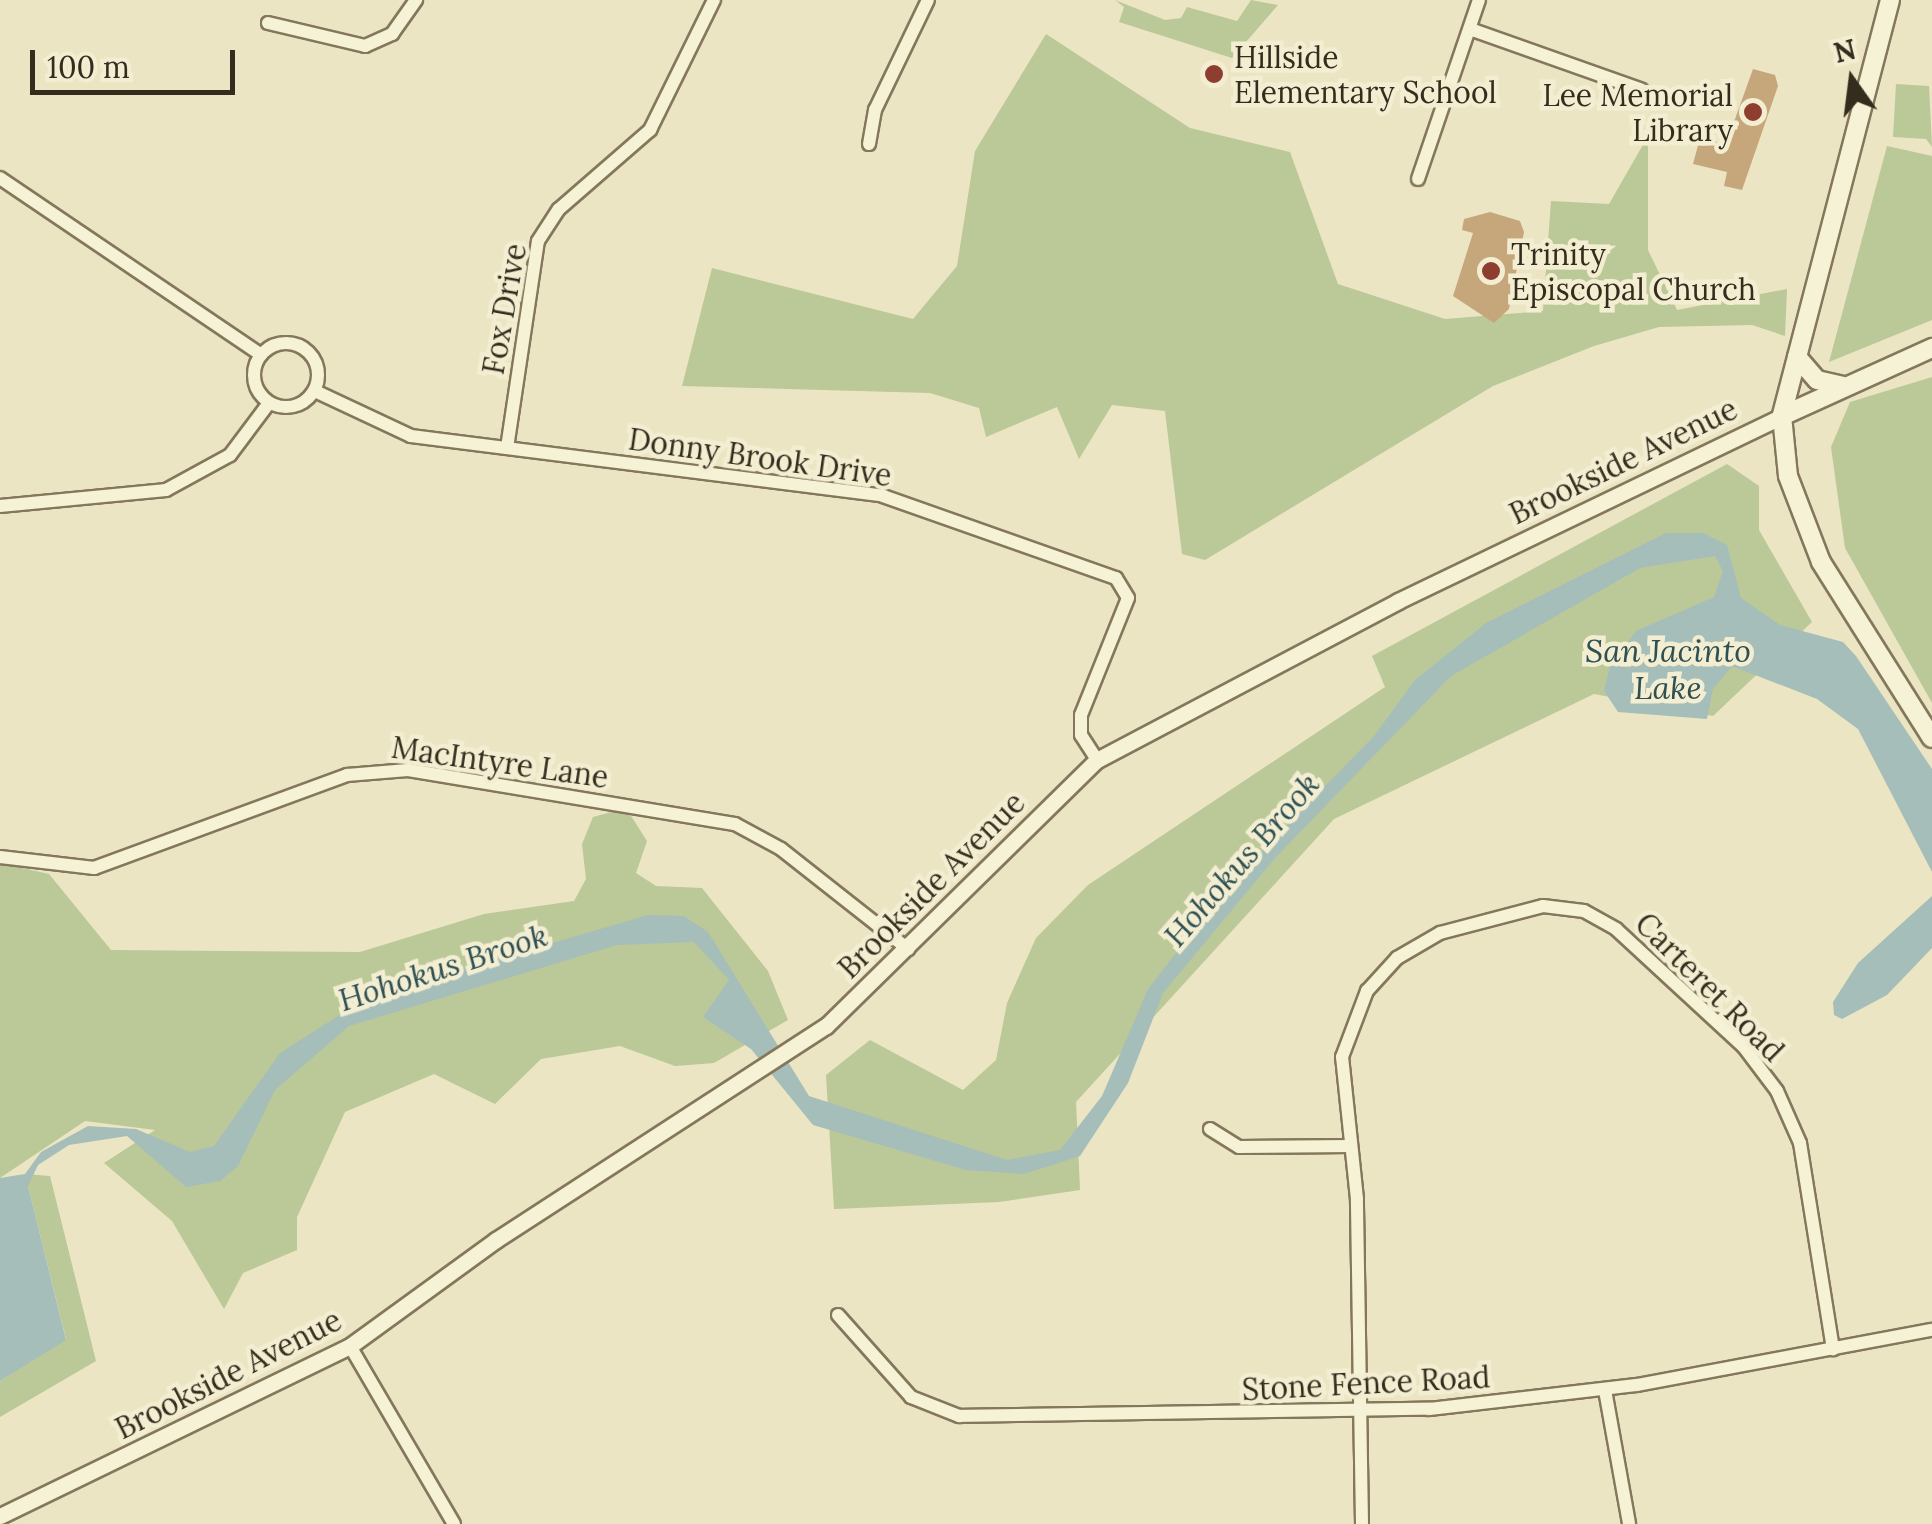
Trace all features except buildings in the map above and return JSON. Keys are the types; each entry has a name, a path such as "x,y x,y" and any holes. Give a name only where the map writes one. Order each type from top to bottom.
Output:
{"main road":[{"path":"1890,0 1782,416 1788,476 1821,562 1932,738"},
{"name":"Brookside Avenue","path":"1782,416 1932,348"},
{"path":"1798,356 1818,380 1842,386"}],"street":[{"path":"268,23 365,46 392,34 416,0"},
{"name":"Fox Drive","path":"507,448 538,240 559,209 650,130 714,0"},
{"path":"869,144 875,110 928,0"},
{"path":"1418,180 1479,0"},
{"path":"1470,29 1642,90"},
{"path":"0,178 261,355"},
{"path":"278,344 300,346 315,360 315,391 299,405 268,403 254,375 261,355 278,344"},
{"name":"Donny Brook Drive","path":"315,391 396,432 883,496 1116,578 1128,598 1081,715 1081,735 1098,760"},
{"path":"0,506 166,490 230,454 268,403"},
{"name":"Brookside Avenue","path":"0,1516 350,1346 496,1240 787,1052 849,1008 1098,760 1398,600 1782,416"},
{"name":"MacIntyre Lane","path":"0,857 94,868 347,775 408,770 735,824 782,849 908,949"},
{"name":"Carteret Road","path":"1362,1524 1351,1146 1342,1057 1356,1009 1382,972 1440,933 1543,906 1584,911 1616,928 1743,1046 1777,1091 1808,1172 1833,1349"},
{"path":"1210,1129 1239,1147 1351,1146"},
{"name":"Stone Fence Road","path":"838,1315 911,1398 944,1414 1360,1413 1605,1390 1932,1330"},
{"path":"350,1346 454,1524"},
{"path":"1605,1390 1629,1524"}],"green space":[{"path":"1115,0 1165,20 1181,18 1187,7 1237,21 1251,0 1278,5 1232,58 1119,22 1124,7"},
{"path":"1046,34 1190,128 1290,152 1338,284 1445,319 1543,311 1551,201 1609,204 1648,136 1648,250 1677,310 1787,289 1785,336 1752,325 1659,327 1594,346 1493,386 1205,560 1182,554 1165,411 1112,405 1079,459 1057,407 986,437 979,408 930,393 682,386 712,268 913,319 957,266 975,151"},
{"path":"1896,84 1929,86 1932,147 1926,139 1893,137"},
{"path":"1887,146 1932,156 1932,320 1829,362"},
{"path":"1932,377 1932,703 1845,548 1831,447 1850,402"},
{"path":"1727,464 1759,486 1759,530 1812,622 1713,716 1594,694 1334,819 1076,1102 1080,1190 999,1202 834,1209 826,1075 870,1040 963,1090 996,1060 1007,1003 1036,938 1088,885 1385,687 1372,656"},
{"path":"626,808 647,841 636,873 656,886 702,888 768,971 788,1020 714,1063 675,1066 620,1046 541,1059 495,1104 434,1074 345,1112 297,1217 297,1250 243,1273 224,1309 172,1221 104,1163 155,1130 85,1121 0,1178 0,863 49,874 111,950 360,952 484,914 574,901 586,879 582,844 593,817"},
{"path":"25,1174 50,1176 96,1361 0,1417 0,1381 66,1339"}],"water":[{"name":"San Jacinto Lake","path":"1666,533 1703,533 1727,545 1741,598 1780,625 1843,642 1856,656 1932,769 1932,872 1858,729 1817,699 1732,666 1713,689 1707,719 1618,712 1604,691 1610,666 1636,631 1714,597 1723,571 1715,556 1640,568 1451,676 1276,857 1163,993 1128,1083 1080,1156 1024,1174 966,1170 813,1125 751,1049 703,1017 729,980 694,942 617,945 349,1026 275,1090 238,1166 220,1181 186,1187 127,1136 69,1145 38,1165 28,1186 66,1340 0,1381 0,1178 25,1174 41,1152 88,1126 136,1129 190,1152 214,1146 280,1053 368,997 648,915 684,916 708,932 809,1096 1007,1160 1060,1150 1102,1096 1148,989 1230,884 1374,736 1415,680 1486,623"},
{"path":"1932,896 1932,948 1887,995 1842,1019 1834,1015 1833,1002 1858,963"}],"place":[{"name":"Hillside Elementary School","path":"1214,74"},
{"name":"Lee Memorial Library","path":"1753,112"},
{"name":"Trinity Episcopal Church","path":"1491,271"}],"water label":[{"name":"Hohokus Brook","path":"1242,860"},
{"name":"Hohokus Brook","path":"443,968"}]}
